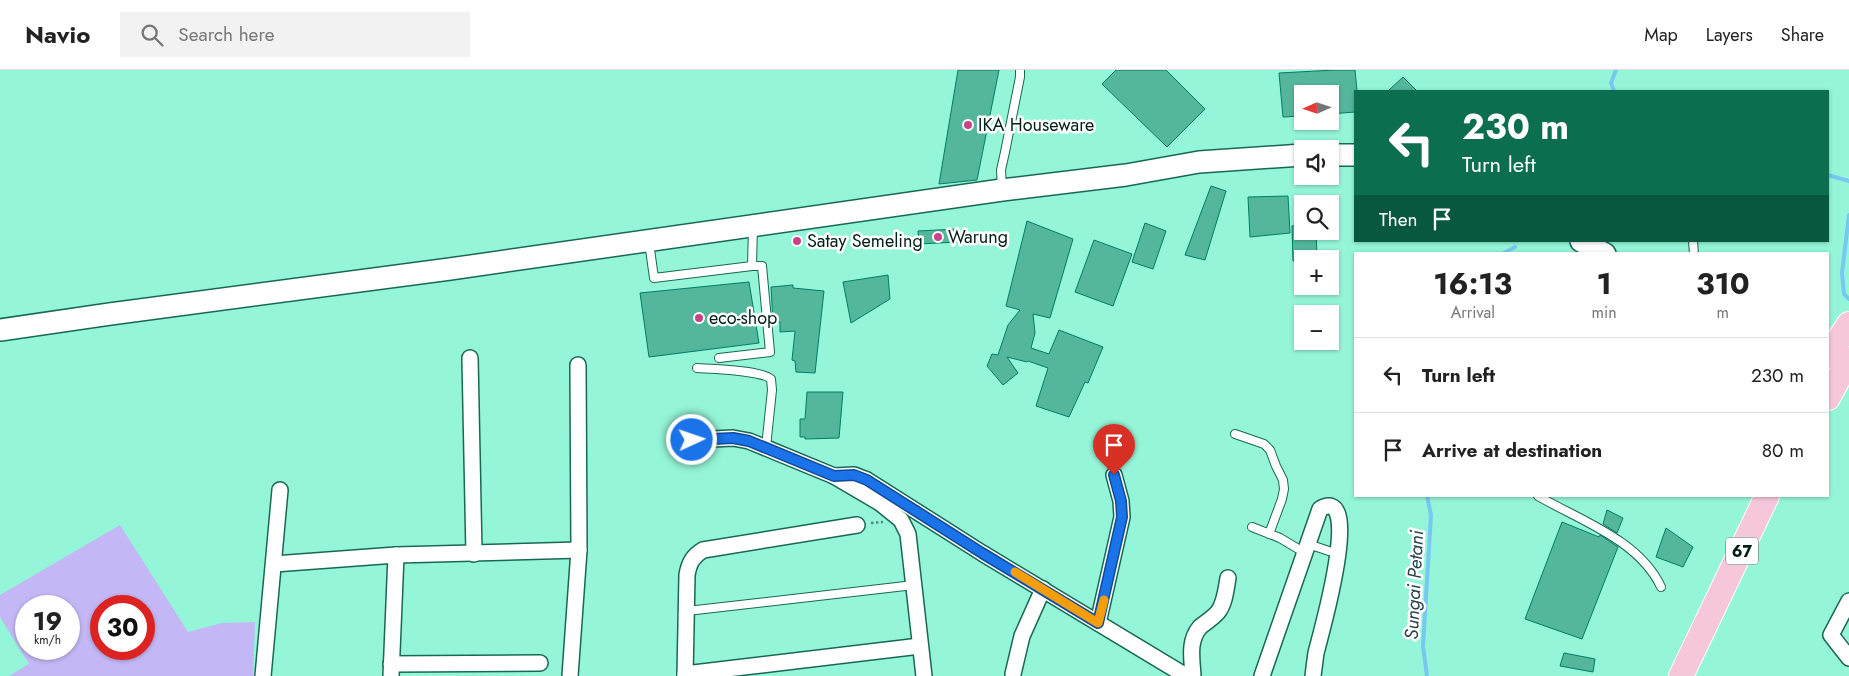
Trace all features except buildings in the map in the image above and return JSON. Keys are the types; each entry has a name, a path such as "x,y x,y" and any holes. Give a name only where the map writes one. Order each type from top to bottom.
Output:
{"main road":[{"path":"1339,155 1354,155"},
{"path":"0,330 1002,190 1126,175 1199,162 1294,156"},
{"path":"1583,242 1602,252"},
{"path":"1829,340 1848,326"},
{"path":"1834,371 1848,326"},
{"name":"67","path":"1681,676 1767,497"},
{"name":"67","path":"1665,676 1709,618"}],"street":[{"path":"470,358 474,554"},
{"path":"570,676 579,550 578,365"},
{"path":"692,440 739,438 766,447 777,454 834,476 880,503 901,520 908,534 924,676"},
{"path":"834,476 854,475 867,480 982,553 1186,676"},
{"path":"1098,623 1122,517 1121,501 1114,475"},
{"path":"263,676 280,490"},
{"path":"1262,676 1320,509 1330,506 1334,509 1340,524 1340,534 1338,554 1316,653 1313,676"},
{"path":"857,525 703,550 695,555 688,568 685,675 920,646"},
{"path":"274,564 396,555 579,550"},
{"path":"396,555 391,670 540,663"},
{"path":"1193,676 1192,640 1201,626 1217,613 1222,606 1228,578"},
{"path":"1012,674 1022,636 1043,589"},
{"path":"1849,601 1831,635 1849,658"}],"lane":[{"path":"1002,190 1002,170 1020,70"},
{"path":"752,266 753,225"},
{"path":"648,240 654,278 762,266 770,352 719,358"},
{"path":"697,368 750,372 767,376 771,379 772,390 766,447"},
{"path":"1235,434 1264,444 1270,450 1283,480 1282,499 1270,534"},
{"path":"1540,497 1617,539 1638,555 1655,575 1660,587"},
{"path":"1252,526 1306,548 1338,554"},
{"path":"687,611 914,585"}],"path":[{"path":"857,525 901,520"}],"shaded area":[{"path":"120,525 188,632 222,623 255,622 253,676 9,676 29,664 27,660 80,660 80,595 15,595 15,641 0,617 0,595"}],"waterway":[{"name":"Sungai Petani","path":"1614,90 1611,83 1616,70"},
{"path":"1829,175 1849,181"},
{"path":"1849,215 1842,273 1844,294 1849,299"},
{"name":"Sungai Petani","path":"1506,252 1515,247"},
{"name":"Sungai Petani","path":"1427,497 1431,515 1423,646 1427,676"}],"slow traffic":[{"path":"1015,572 1098,623 1104,600"}],"place":[{"name":"IKA Houseware","path":"968,125"},
{"name":"Warung","path":"938,237"},
{"name":"Satay Semeling","path":"797,241"},
{"name":"eco-shop","path":"699,318"}],"route":[{"path":"692,440 739,438 766,447 777,454 834,476 854,475 867,480 982,553 1098,623 1122,517 1121,501 1114,475"}]}
